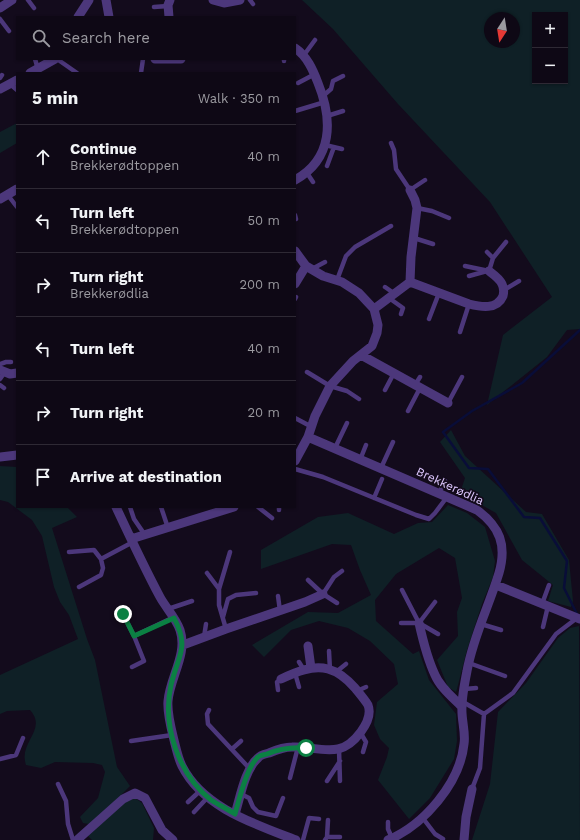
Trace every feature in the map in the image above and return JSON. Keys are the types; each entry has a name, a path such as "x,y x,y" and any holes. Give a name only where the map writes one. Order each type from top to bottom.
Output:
{"street":[{"path":"1,5 12,0"},
{"path":"79,16 89,0"},
{"path":"106,0 109,16"},
{"path":"213,0 224,3 240,0"},
{"path":"169,3 169,16"},
{"path":"296,49 304,55 315,74 324,99 330,146 307,173 296,179"},
{"path":"34,71 54,60"},
{"path":"4,197 16,190"},
{"path":"374,309 410,282 411,257 418,208 416,200 410,190"},
{"path":"296,252 309,268 323,276 342,282 359,293 374,309 378,325 377,333 372,346 360,355 338,376 330,386 308,437 296,460"},
{"path":"296,283 309,268"},
{"path":"410,282 469,304 479,307 489,307 496,305 502,298 504,290 502,282 489,270"},
{"path":"360,355 394,373 418,383 448,402"},
{"path":"1,371 10,374 16,373"},
{"name":"Brekkerødlia","path":"308,437 477,510 489,519 497,531 503,551 503,561 496,585 481,624 469,664 462,704 464,743 460,765 441,799 403,832 390,839"},
{"path":"0,457 16,455"},
{"path":"116,508 161,600 174,618 180,630 183,645 168,702 172,735 182,765 193,782 208,797 235,814 255,824 296,840"},
{"path":"132,541 145,535 231,508"},
{"path":"496,585 578,619"},
{"path":"183,645 306,602 323,594"},
{"path":"419,623 425,650 435,676 449,694 462,704"},
{"path":"305,667 308,646"},
{"path":"235,814 250,769 258,757 278,749 298,747 329,750 339,749 348,744 364,728 369,714 368,705 357,691 342,675 333,671 305,667 282,679"},
{"path":"464,840 466,817 472,789"},
{"path":"77,840 123,799 135,793 145,798 162,830 173,840"}],"lane":[{"path":"28,0 34,8"},
{"path":"154,7 169,3"},
{"path":"0,19 9,31"},
{"path":"304,55 315,40"},
{"path":"34,71 35,60"},
{"path":"58,60 76,72"},
{"path":"141,72 143,60"},
{"path":"298,83 315,74"},
{"path":"296,111 324,99 331,89 333,81 343,76"},
{"path":"327,116 343,111"},
{"path":"391,143 394,150 396,168 410,190 425,180"},
{"path":"327,166 330,146 342,149"},
{"path":"307,173 313,182"},
{"path":"4,197 16,206"},
{"path":"418,208 432,211 449,218"},
{"path":"337,280 346,256 355,247 392,226"},
{"path":"414,238 433,244"},
{"path":"489,270 493,258 506,242"},
{"path":"487,252 493,258"},
{"path":"309,268 325,262"},
{"path":"465,266 489,270"},
{"path":"469,276 489,270"},
{"path":"504,290 519,281"},
{"path":"385,287 403,308 401,314"},
{"path":"430,319 439,293"},
{"path":"460,332 469,304"},
{"path":"1,371 6,362 11,362"},
{"path":"307,372 330,386 347,391 360,398"},
{"path":"385,390 394,373"},
{"path":"448,402 462,377"},
{"path":"408,411 418,383"},
{"path":"296,419 312,427"},
{"path":"335,448 347,423"},
{"path":"381,468 393,442"},
{"path":"360,460 366,445"},
{"path":"296,469 324,476 374,498 428,519 435,513 443,495 445,481"},
{"path":"374,498 382,479"},
{"path":"130,508 134,519 145,535"},
{"path":"161,508 168,528"},
{"path":"259,508 272,518"},
{"path":"101,559 132,541"},
{"path":"69,552 94,550 101,559 103,568 101,575 79,587"},
{"path":"226,629 219,606 219,589 230,552"},
{"path":"323,594 334,577 342,571"},
{"path":"208,573 219,589"},
{"path":"308,580 323,594 336,603"},
{"path":"543,627 549,585"},
{"path":"402,590 419,623"},
{"path":"223,619 228,599 236,596 256,594"},
{"path":"278,596 280,611"},
{"path":"168,609 192,601"},
{"path":"419,623 435,602"},
{"path":"123,614 144,661 132,667"},
{"path":"134,636 174,618"},
{"path":"472,789 480,768 484,714 513,693 556,634 578,619"},
{"path":"401,623 419,623 438,634"},
{"path":"204,637 206,624"},
{"path":"481,624 501,630"},
{"path":"330,651 333,671 346,664"},
{"path":"469,664 505,676"},
{"path":"294,673 299,687"},
{"path":"278,690 277,682 282,679"},
{"path":"357,691 366,687"},
{"path":"465,689 476,688"},
{"path":"462,704 484,714"},
{"path":"209,710 207,714 208,724 250,769"},
{"path":"360,732 366,742 363,752"},
{"path":"131,741 172,735"},
{"path":"0,759 16,755 23,738"},
{"path":"232,749 241,741"},
{"path":"290,778 298,747"},
{"path":"339,749 340,781"},
{"path":"327,782 340,761"},
{"path":"58,784 66,801 68,824 73,840"},
{"path":"188,802 201,790"},
{"path":"241,794 249,798 253,807 258,812 276,816 283,798"},
{"path":"194,812 208,797"},
{"path":"422,817 435,834 443,839"},
{"path":"303,840 309,818 319,819"},
{"path":"328,820 326,838 340,837"},
{"path":"388,822 390,839"}],"shaded area":[{"path":"302,0 580,0 580,329 567,330 547,357 487,405 503,335 552,297 490,202 398,104 333,29"},
{"path":"16,124 16,144 0,153 0,132"},
{"path":"451,430 465,456 526,512 542,514 569,560 573,601 571,607 548,601 553,585 522,560 496,513 460,493 465,478 440,442"},
{"path":"0,466 16,467 16,508 8,502 0,500"},
{"path":"448,505 467,513 485,527 495,561 493,577 482,604 467,650 456,692 448,687 437,660 458,636 457,612 462,598 455,558 439,548 396,574 375,600 376,621 413,654 419,651 429,680 456,714 457,741 454,759 430,798 409,819 378,780 389,748 380,739 374,725 377,702 398,684 394,664 370,641 348,628 319,621 291,630 264,657 252,645 308,612 338,613 371,595 351,545 332,544 261,569 261,550 318,517 348,513 394,534 418,523 432,522"},
{"path":"16,508 68,508 77,517 52,528 95,660 117,767 130,786 89,824 83,823 80,817 98,798 105,772 102,765 93,763 55,762 41,768 26,765 26,750 35,730 35,717 30,710 7,711 0,714 0,675 78,639 69,615 60,602 54,587 42,536 32,520"},
{"path":"579,626 580,840 472,840 490,784 498,712 526,683 558,638 570,628"},
{"path":"135,798 142,803 154,828 153,840 92,840 88,836 127,800"}],"waterway":[{"path":"577,614 564,588 567,561 540,518 524,517 488,469 469,468 443,432 472,411 522,383 580,330"}],"route":[{"path":"123,614 134,636 174,618 180,630 183,645 168,702 171,729 182,765 193,782 211,800 235,814 245,781 250,769 258,757 278,749 292,747 306,748"}]}
